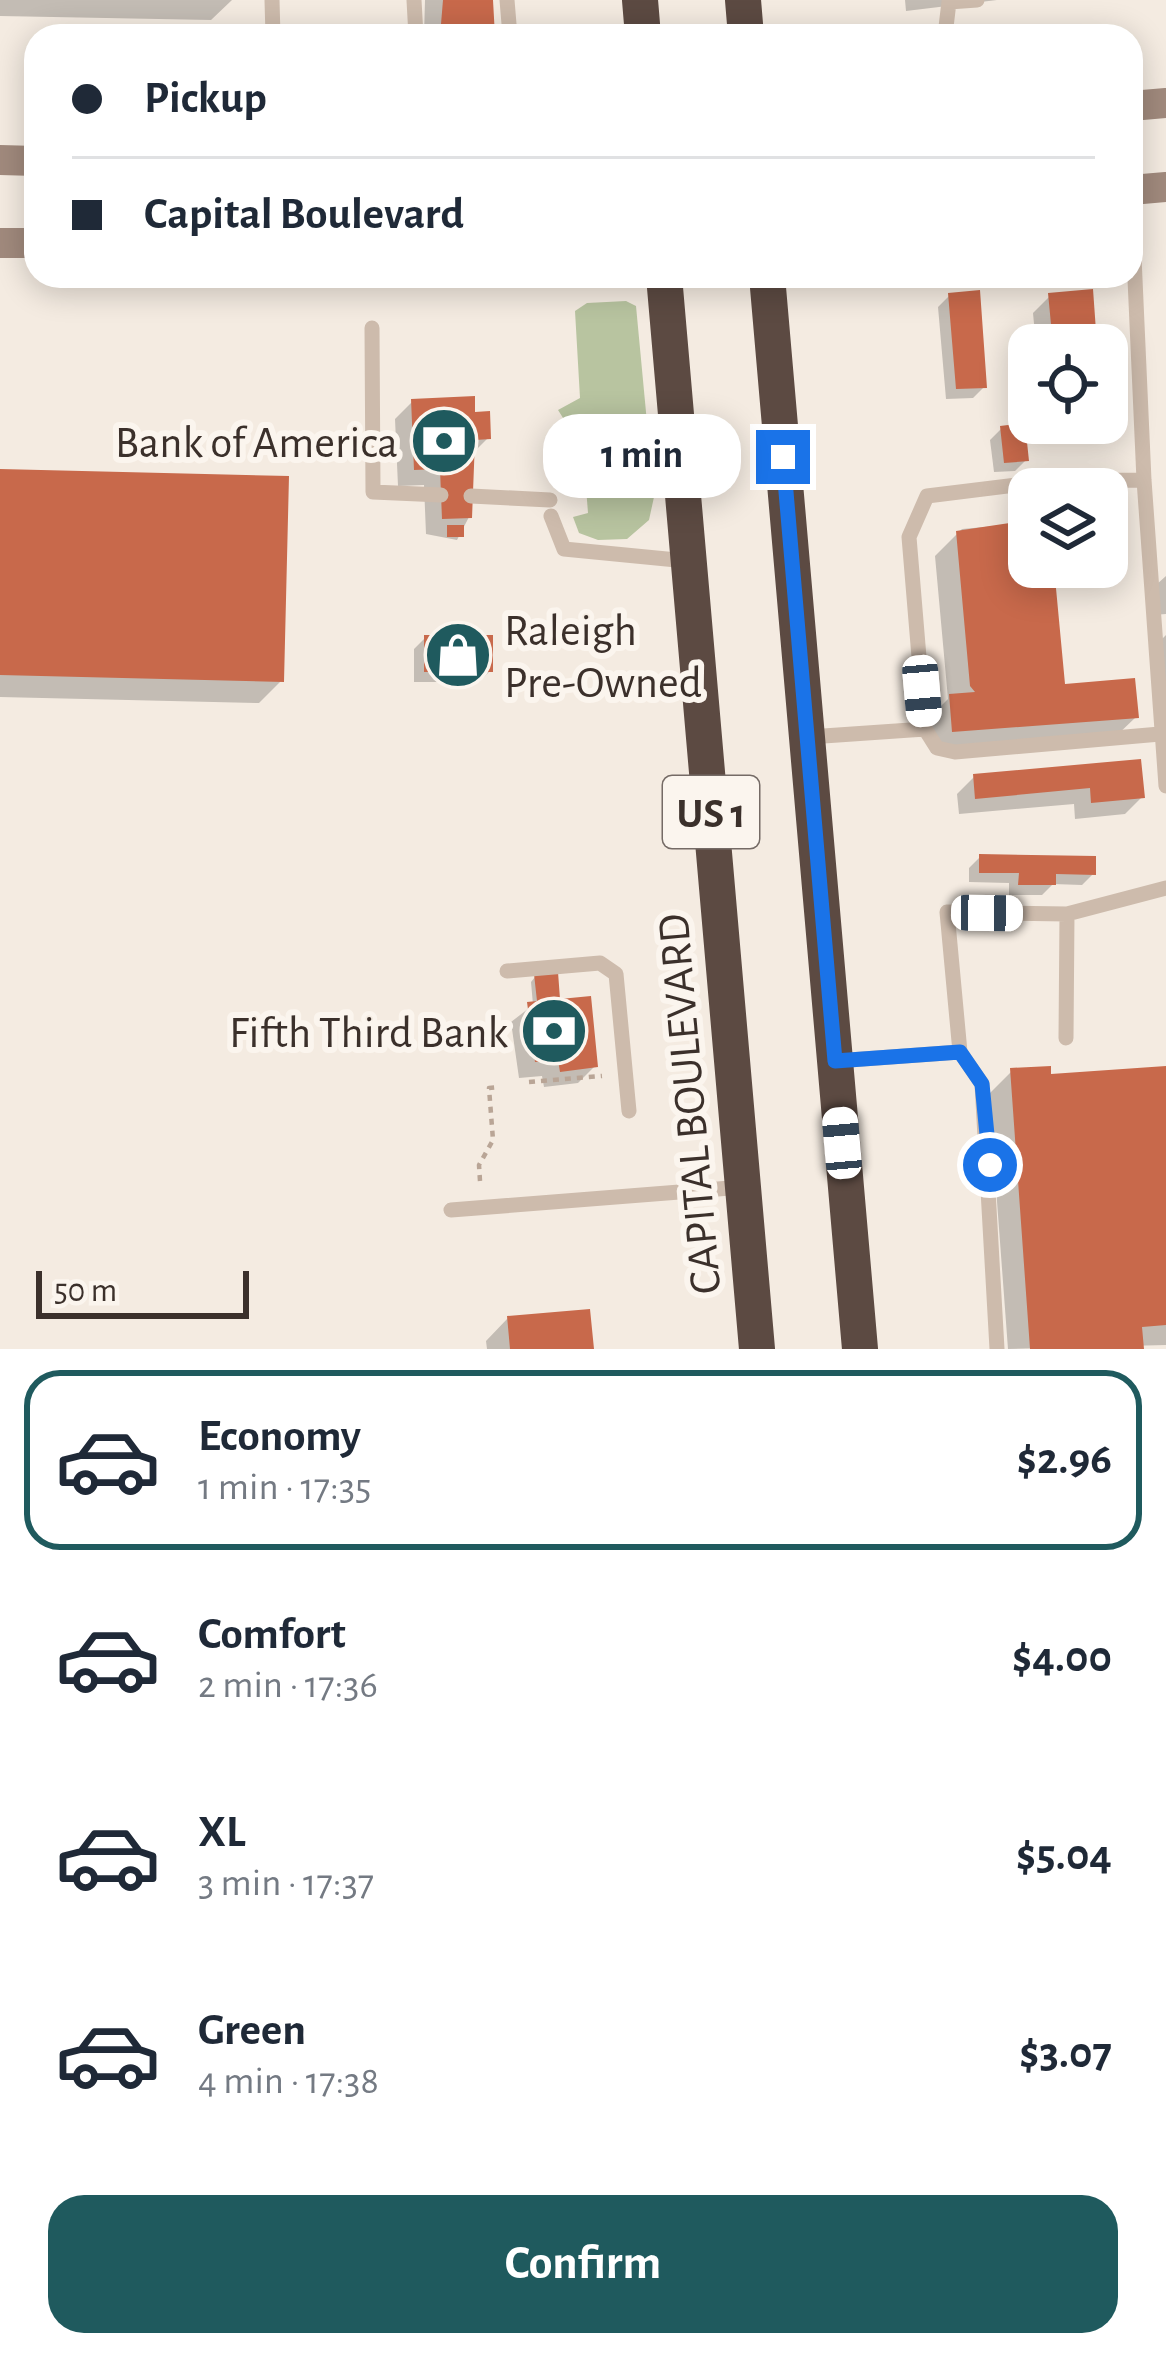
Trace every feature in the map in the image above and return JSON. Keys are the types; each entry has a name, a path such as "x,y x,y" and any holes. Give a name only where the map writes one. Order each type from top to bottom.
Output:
{"highway":[{"name":"CAPITAL BOULEVARD","path":"665,288 757,1349"},
{"name":"US 1","path":"767,288 860,1349"}],"lane":[{"path":"946,24 949,2 976,0"},
{"path":"1135,288 1144,480 1159,607 1160,734 1166,786"},
{"path":"372,328 373,492 440,495"},
{"path":"1144,480 1049,481 927,496 909,537 926,729 937,748 955,752 1160,734"},
{"path":"471,496 551,508 564,549 652,562 689,561"},
{"path":"806,737 926,729"},
{"path":"997,1349 982,1084 960,1052 947,913 1067,914 1166,891"},
{"path":"1066,1038 1067,914"},
{"path":"507,971 600,963 616,974 629,1111"},
{"path":"835,1061 960,1052"},
{"path":"451,1210 743,1187"}],"path":[{"path":"529,1082 614,1075"},
{"path":"480,1181 479,1165 493,1140 490,1088 500,1087"}],"green space":[{"path":"626,301 636,306 654,497 649,520 627,539 598,540 579,533 573,517 588,513 581,422 565,421 558,410 580,398 575,311 587,303"}],"building":[{"path":"443,0 493,0 494,24 441,24"},
{"path":"1093,289 1096,324 1051,324 1048,293"},
{"path":"980,290 987,388 956,389 948,293"},
{"path":"475,396 475,412 490,411 491,439 475,440 472,518 442,519 440,469 414,470 411,399"},
{"path":"1008,425 1008,444 1027,444 1029,461 1004,463 1000,426"},
{"path":"0,469 289,476 284,682 0,675"},
{"path":"1008,523 1008,588 1056,588 1065,684 1135,678 1139,718 952,732 949,694 975,692 970,686 956,531"},
{"path":"447,525 464,525 464,537 447,537"},
{"name":"Raleigh Pre-Owned","path":"424,635 493,635 493,672 424,672"},
{"path":"1141,759 1145,798 1091,803 1090,788 975,799 973,774"},
{"path":"979,854 1096,856 1096,875 1056,874 1056,885 1018,885 1019,873 979,873"},
{"path":"558,972 560,999 591,996 598,1067 560,1072 558,1060 535,1062 527,1002 537,1001 534,974"},
{"path":"1051,1066 1051,1074 1166,1066 1166,1325 1142,1327 1144,1349 1030,1349 1010,1068"},
{"path":"590,1309 594,1349 510,1349 507,1316"}],"place":[{"name":"Bank of America","path":"444,441"},
{"name":"Raleigh Pre-Owned","path":"458,655"},
{"name":"Fifth Third Bank","path":"554,1031"}],"route":[{"path":"783,457 835,1061 960,1052 982,1084 990,1165"}]}
